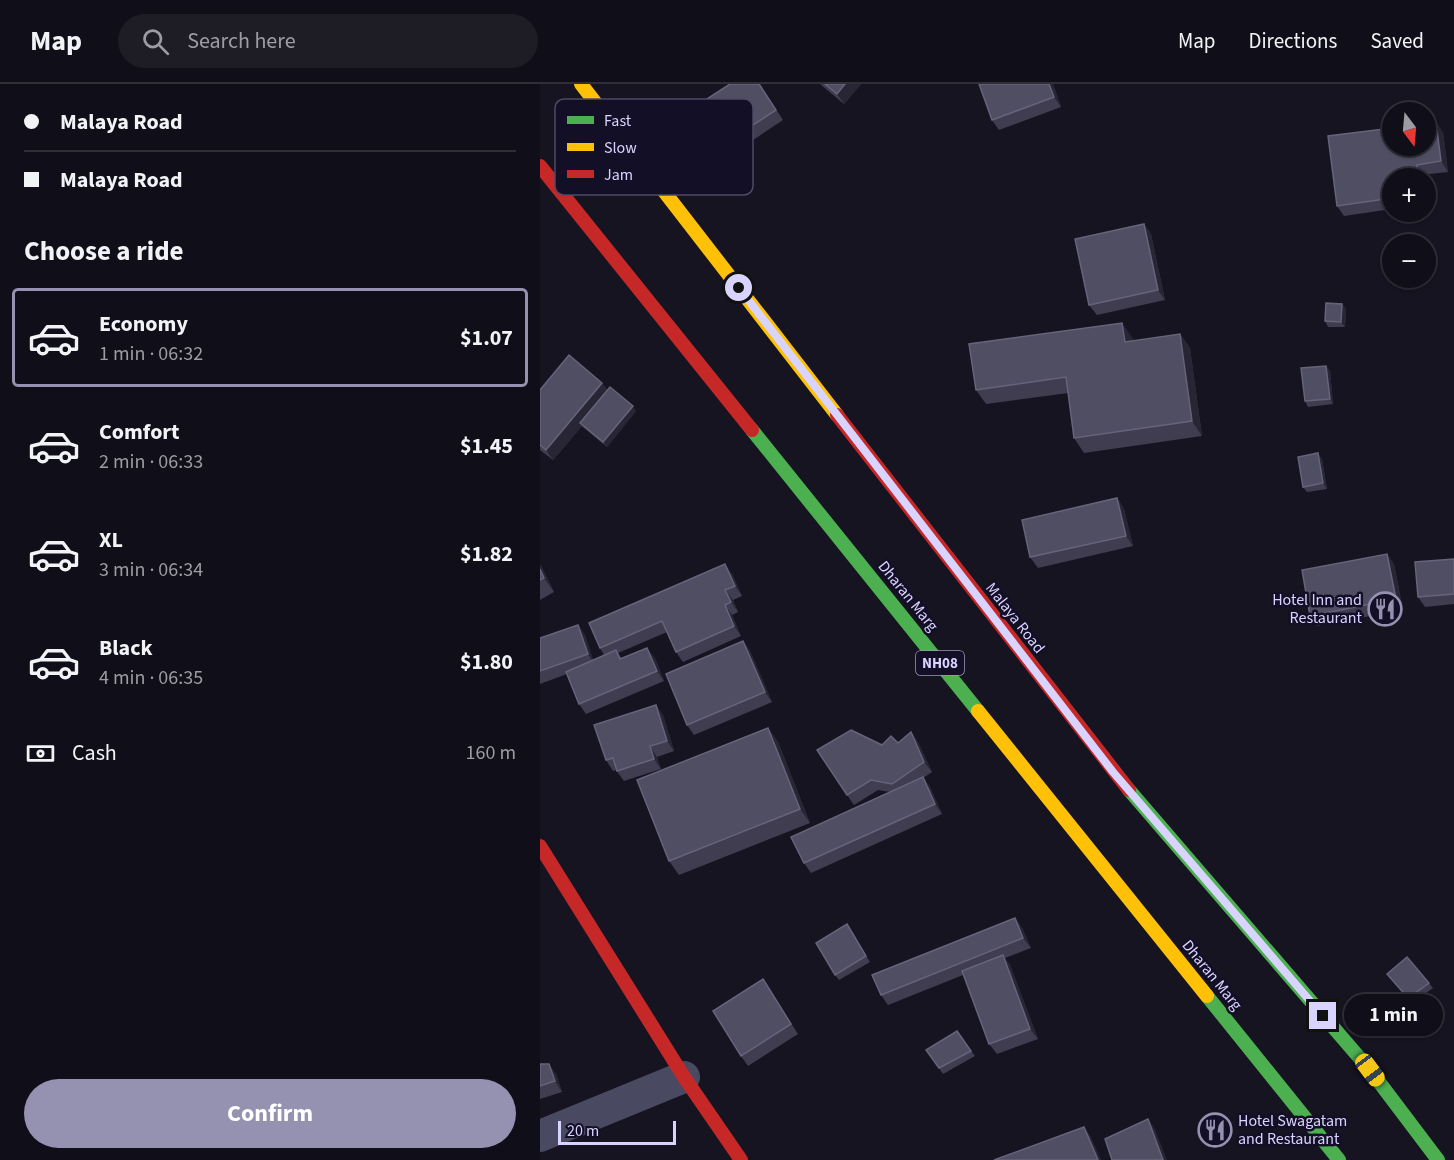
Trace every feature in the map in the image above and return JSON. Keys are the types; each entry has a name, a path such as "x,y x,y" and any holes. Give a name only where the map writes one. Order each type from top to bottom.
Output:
{"main road":[{"name":"Malaya Road","path":"581,84 593,99"},
{"name":"Dharan Marg","path":"540,166 555,185"},
{"name":"Dharan Marg","path":"563,195 1339,1160"},
{"name":"Malaya Road","path":"667,195 1113,772 1370,1070 1438,1160"},
{"path":"540,846 684,1077 741,1160"}],"street":[{"path":"540,1136 684,1077"}],"building":[{"path":"730,84 759,84 776,110 753,125 753,99 707,99"},
{"path":"825,84 845,84 837,94"},
{"path":"979,84 1049,84 1054,97 992,120"},
{"path":"1436,122 1441,161 1417,165 1417,168 1382,168 1382,199 1337,206 1328,136 1382,129 1382,156 1436,156"},
{"path":"1144,224 1158,290 1089,305 1075,239"},
{"path":"1326,303 1342,304 1341,322 1325,321"},
{"path":"1122,323 1125,342 1180,334 1192,421 1074,438 1066,377 976,390 969,344"},
{"path":"569,355 602,383 546,450 540,445 540,390"},
{"path":"1326,366 1330,399 1305,401 1301,368"},
{"path":"610,387 633,406 603,442 580,423"},
{"path":"1318,453 1323,483 1303,487 1298,457"},
{"path":"1117,498 1126,536 1030,557 1022,520"},
{"path":"1387,554 1396,599 1310,616 1302,570"},
{"path":"1454,559 1454,594 1418,597 1415,562"},
{"path":"725,564 735,586 725,590 731,602 725,605 734,626 676,652 662,621 600,648 589,623"},
{"path":"578,625 588,654 540,671 540,638"},
{"path":"743,641 765,692 687,725 666,674"},
{"path":"647,648 657,671 579,704 566,672 616,650 620,659"},
{"path":"656,705 667,741 650,746 654,759 617,771 613,758 606,760 594,725"},
{"path":"768,728 800,809 669,861 637,780"},
{"path":"851,730 882,745 891,736 898,743 911,732 924,762 892,784 871,780 847,795 817,750"},
{"path":"923,777 935,804 804,863 791,837"},
{"path":"1015,918 1023,938 881,995 872,975"},
{"path":"847,924 866,956 835,975 816,943"},
{"path":"1003,955 1030,1029 989,1044 962,971"},
{"path":"1407,957 1429,983 1408,998 1387,974"},
{"path":"763,979 791,1024 741,1056 713,1011"},
{"path":"957,1031 971,1051 939,1068 926,1050"},
{"path":"540,1064 549,1064 555,1081 540,1086"},
{"path":"1148,1119 1163,1160 1112,1160 1105,1139"},
{"path":"1084,1127 1098,1160 994,1160"}],"traffic: fast":[{"path":"752,430 978,711"},
{"path":"1129,790 1370,1070 1438,1160"},
{"path":"1207,996 1339,1160"}],"traffic: slow":[{"path":"581,84 593,99"},
{"path":"667,195 837,415"},
{"path":"978,711 1207,996"}],"traffic: jam":[{"path":"540,166 555,185"},
{"path":"563,195 752,430"},
{"path":"837,415 1129,790"},
{"path":"540,846 684,1077 741,1160"}],"place":[{"name":"Hotel Inn and Restaurant","path":"1385,609"},
{"name":"Hotel Swagatam and Restaurant","path":"1215,1130"}],"route":[{"path":"739,288 1113,772 1323,1016"}]}
